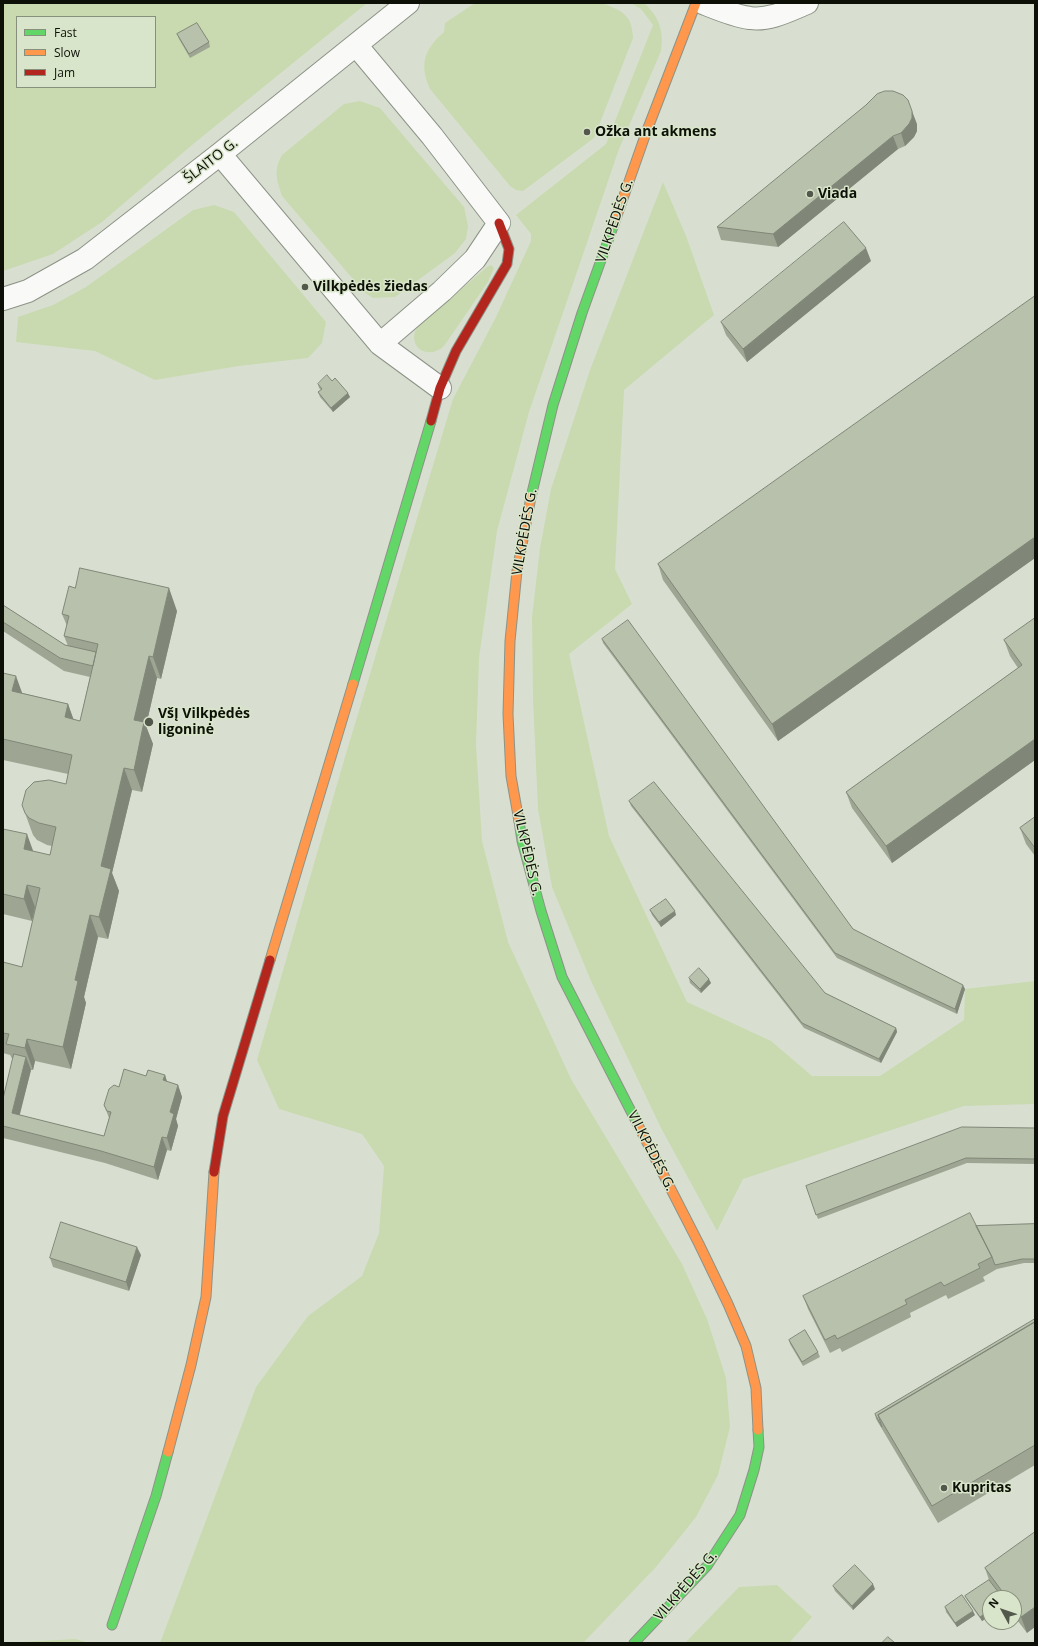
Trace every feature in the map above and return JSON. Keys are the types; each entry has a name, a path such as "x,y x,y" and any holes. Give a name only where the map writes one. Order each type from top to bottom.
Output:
{"main road":[{"name":"VILKPĖDĖS G.","path":"634,1643 707,1566 740,1515 754,1470 759,1447 756,1388 746,1346 728,1304 562,977 541,911 522,841 512,784 508,714 510,648 517,571 528,506 553,405 582,313 643,141 696,3"},
{"path":"112,1625 156,1496 191,1365 206,1297 215,1163 223,1116 419,465 440,388 456,351 507,264 509,249 499,223"}],"street":[{"name":"ŠLAITO G.","path":"3,299 28,291 85,259 220,154 408,3"},
{"path":"703,3 752,19 772,16 807,3"},
{"path":"356,45 432,136 499,223 475,259 442,291 380,344"},
{"path":"220,154 380,344 440,388"}],"green space":[{"path":"3,3 367,3 192,145 102,222 53,254 3,271"},
{"path":"475,3 602,3 625,14 631,24 633,38 594,138 523,191 516,190 510,186 430,89 427,80 424,65 425,58 437,38 444,32 445,23"},
{"path":"631,3 644,3 657,19 662,37 661,51 619,149 529,412 497,531 479,658 476,745 482,841 508,942 571,1079 682,1264 707,1319 726,1378 730,1427 718,1475 696,1517 656,1567 583,1643 160,1643 256,1387 308,1316 362,1276 379,1233 384,1166 362,1134 279,1109 257,1060 345,757 453,399 496,317 531,241 531,234 516,215 606,144 653,25 641,9"},
{"path":"360,101 380,108 464,207 468,226 466,239 455,253 395,297 373,298 364,292 282,196 277,180 279,161 282,155 344,104"},
{"path":"663,182 686,236 714,315 624,390 615,569 632,604 569,654 609,836 687,1002 771,1041 812,1076 880,1076 964,1020 965,989 1035,981 1035,1104 964,1106 743,1179 717,1231 661,1128 591,981 552,887 538,809 533,699 532,617 540,548 551,489 590,370"},
{"path":"214,205 234,212 326,322 322,343 308,358 239,366 155,380 95,351 16,342 18,317 53,305 86,287 193,210"},
{"path":"491,265 494,268 488,282 444,346 437,351 431,352 425,352 420,349 416,345 414,339 418,326"},
{"path":"777,1585 812,1617 789,1643 685,1643 739,1587"},
{"path":"75,1639 90,1643 3,1643"}],"building":[{"path":"197,23 209,42 189,54 177,34"},
{"name":"Viada","path":"885,91 893,91 903,95 908,100 912,111 912,118 901,133 893,136 773,234 717,227 866,105 877,94"},
{"path":"844,222 866,248 743,349 721,322"},
{"path":"1035,296 1035,537 772,724 658,564"},
{"path":"327,375 332,381 335,378 348,393 331,408 318,392 322,389 318,384"},
{"path":"80,568 169,588 153,657 149,656 134,720 144,722 134,770 124,768 101,866 111,869 99,917 90,915 75,980 78,981 63,1047 27,1039 25,1048 6,1044 9,1034 3,1033 3,962 22,967 40,888 27,885 24,899 3,894 3,829 27,834 24,849 50,855 56,827 39,823 29,818 22,805 26,790 34,782 49,780 66,784 72,755 3,739 3,673 16,676 12,691 68,704 65,717 80,721 98,644 64,636 69,616 62,614 69,586 75,588"},
{"path":"3,605 65,645 96,652 93,666 60,658 3,622"},
{"path":"1035,618 1035,739 886,846 846,792 1022,665 1004,640"},
{"path":"628,620 853,929 963,985 955,1009 835,953 602,639"},
{"path":"654,782 825,993 896,1028 879,1059 802,1023 629,801"},
{"path":"1035,817 1035,848 1020,828"},
{"path":"666,899 675,911 659,922 650,910"},
{"path":"699,968 709,979 700,989 689,978"},
{"path":"14,1054 26,1057 12,1113 104,1136 111,1112 107,1111 104,1105 109,1089 114,1085 119,1087 124,1069 146,1076 148,1070 165,1075 163,1080 178,1085 170,1112 174,1114 167,1138 162,1137 154,1167 101,1151 3,1126 3,1099"},
{"path":"962,1127 1035,1128 1035,1159 966,1158 816,1215 806,1186"},
{"path":"970,1213 992,1257 978,1264 980,1268 944,1286 941,1282 905,1300 907,1304 837,1339 835,1335 825,1340 803,1296"},
{"path":"61,1222 137,1247 126,1282 50,1258"},
{"path":"1035,1224 1035,1259 1022,1259 995,1265 976,1226"},
{"path":"1035,1319 1035,1322 878,1415 882,1427 875,1414"},
{"path":"1035,1322 1035,1445 932,1506 878,1415"},
{"path":"805,1330 818,1352 802,1362 789,1340"},
{"path":"1035,1532 1035,1607 1022,1616 1022,1590 1001,1590 985,1568"},
{"path":"855,1565 873,1584 852,1606 833,1586"},
{"path":"989,1580 997,1590 982,1590 982,1616 980,1617 965,1596"},
{"path":"962,1595 973,1611 955,1623 945,1607"},
{"path":"888,1637 895,1643 882,1643"}],"traffic: fast":[{"path":"531,497 553,405 582,313 614,224"},
{"path":"353,684 431,421"},
{"path":"519,821 522,841 541,911 562,977 637,1123"},
{"path":"634,1643 707,1566 740,1515 754,1470 759,1447 758,1430"},
{"path":"112,1625 156,1496 168,1452"}],"traffic: slow":[{"path":"614,224 646,133 696,3"},
{"path":"519,821 511,776 508,714 510,641 517,571 531,497"},
{"path":"270,960 353,684"},
{"path":"637,1123 699,1244 728,1304 746,1346 756,1388 758,1430"},
{"path":"168,1452 191,1365 206,1297 214,1172"}],"traffic: jam":[{"path":"431,421 440,388 456,351 507,264 509,249 499,223"},
{"path":"214,1172 223,1116 270,960"}],"place":[{"name":"Ožka ant akmens","path":"587,132"},
{"name":"Viada","path":"810,194"},
{"name":"Vilkpėdės žiedas","path":"305,287"},
{"name":"VšĮ Vilkpėdės ligoninė","path":"149,722"},
{"name":"Kupritas","path":"944,1488"}]}
